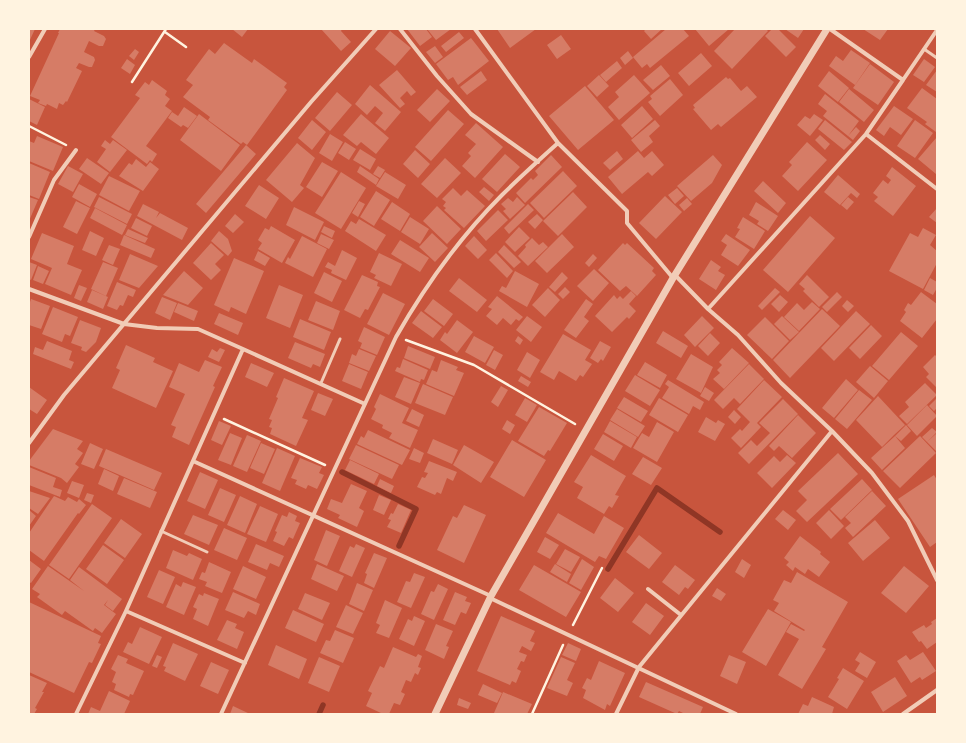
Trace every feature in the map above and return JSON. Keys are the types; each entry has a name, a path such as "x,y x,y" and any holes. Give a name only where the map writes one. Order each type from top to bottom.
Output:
{"street":[{"path":"29,57 45,29"},
{"path":"29,443 64,395 311,102 376,29"},
{"path":"400,29 437,76 471,114 538,162"},
{"path":"475,29 558,143 627,211 627,223 674,276 708,309 738,335 781,383 832,431 872,473 908,521 937,580"},
{"path":"435,714 490,597 585,431 674,276 828,29 903,80"},
{"path":"708,309 866,134 937,30"},
{"path":"866,134 937,190"},
{"path":"221,714 396,337 417,300 459,243 502,195 558,143"},
{"path":"29,237 54,180 76,150"},
{"path":"29,289 124,324 157,328 198,329 365,404"},
{"path":"76,714 126,611 243,348"},
{"path":"616,714 639,667 832,431"},
{"path":"193,460 313,514 736,714"},
{"path":"648,589 681,615"},
{"path":"126,611 245,663"},
{"path":"903,714 937,690"}],"lane":[{"path":"924,49 937,58"},
{"path":"321,383 340,339"},
{"path":"161,531 207,552"}],"path":[{"path":"132,82 166,31 186,47"},
{"path":"29,126 76,150"},
{"path":"396,337 474,365 585,431"},
{"path":"214,414 334,469"}],"building":[{"path":"29,29 35,29 29,42"},
{"path":"60,29 95,29 94,31 104,36 106,39 103,46 99,46 89,41 84,52 94,57 95,60 92,67 79,63 76,68 82,71 67,102 66,101 63,105 59,103 57,109 47,104 46,106 38,103 40,100 30,96"},
{"path":"232,29 248,29 242,37"},
{"path":"321,29 342,29 341,31 351,42 341,51"},
{"path":"407,29 426,29 432,37 420,46"},
{"path":"427,29 451,29 436,40"},
{"path":"497,29 536,29 510,48"},
{"path":"646,29 662,29 651,39 644,31"},
{"path":"666,29 683,29 689,36 650,68 647,64 642,68 633,57"},
{"path":"695,29 729,29 709,46"},
{"path":"735,29 766,29 768,31 732,69 714,51"},
{"path":"772,29 778,29 796,47 786,57 765,36"},
{"path":"785,29 804,29 798,38"},
{"path":"863,29 888,29 880,40"},
{"path":"390,31 411,48 395,66 375,49"},
{"path":"459,32 464,38 446,52 441,46"},
{"path":"561,35 571,49 557,59 547,45"},
{"path":"471,38 489,61 458,85 453,77 448,80 436,64"},
{"path":"224,43 252,63 254,59 287,83 284,87 287,90 247,145 243,142 241,144 208,120 210,117 183,97 193,85 186,80 209,49 215,54"},
{"path":"435,46 443,57 435,63 426,52"},
{"path":"135,49 139,52 134,60 129,56"},
{"path":"851,50 870,63 855,85 829,66 836,56 843,61"},
{"path":"628,51 633,58 625,65 620,58"},
{"path":"701,53 712,66 689,86 678,73"},
{"path":"127,59 135,65 130,74 121,68"},
{"path":"924,59 935,67 924,82 913,75"},
{"path":"617,61 622,68 606,82 600,75"},
{"path":"870,64 894,82 878,105 853,88"},
{"path":"661,65 670,76 653,90 643,80"},
{"path":"397,70 416,92 411,96 407,91 400,98 405,104 400,108 379,85"},
{"path":"937,70 937,92 926,85"},
{"path":"481,71 487,80 467,95 460,87"},
{"path":"829,71 849,88 838,102 818,86"},
{"path":"599,75 609,86 597,97 587,86"},
{"path":"634,75 650,93 619,120 608,107 619,97 615,92"},
{"path":"726,77 728,79 730,78 741,91 747,86 757,97 721,127 718,124 711,130 693,109 695,108 693,105"},
{"path":"670,79 683,95 660,116 648,102 652,99 650,96"},
{"path":"152,80 167,91 165,95 170,99 165,106 172,111 146,146 157,154 152,162 150,160 147,164 111,137 140,98 135,95 145,82 149,85"},
{"path":"370,85 401,112 385,131 375,123 383,113 375,106 367,115 355,104"},
{"path":"585,86 614,120 578,150 549,116"},
{"path":"922,88 937,99 936,132 925,124 927,122 907,108"},
{"path":"437,89 450,101 430,122 417,110"},
{"path":"849,89 874,110 864,122 839,102"},
{"path":"337,92 352,105 330,131 315,118"},
{"path":"825,94 859,121 848,136 823,116 827,111 818,104"},
{"path":"29,99 45,107 37,125 29,121"},
{"path":"642,106 653,119 632,138 621,125"},
{"path":"894,106 913,119 901,135 890,127 884,136 876,130"},
{"path":"184,107 197,116 188,128 183,125 181,127 168,118 172,112 178,116"},
{"path":"448,110 464,124 431,161 415,147"},
{"path":"199,114 240,145 221,171 180,140"},
{"path":"361,114 389,138 376,154 361,142 357,146 343,135"},
{"path":"814,114 823,120 810,136 797,125 805,116 810,119"},
{"path":"312,120 326,132 312,150 298,138"},
{"path":"655,120 660,126 649,136 653,142 641,152 631,140"},
{"path":"825,120 852,142 844,150 818,129"},
{"path":"915,120 933,133 915,158 897,146"},
{"path":"476,123 503,147 475,178 462,166 471,156 468,153 476,144 465,135"},
{"path":"856,127 860,131 853,140 848,136"},
{"path":"330,134 343,142 332,161 319,153"},
{"path":"820,135 830,144 825,150 815,140"},
{"path":"37,136 63,147 53,171 29,161 29,141 34,143"},
{"path":"937,137 937,173 936,174 918,159"},
{"path":"105,140 110,144 113,140 127,150 110,172 97,162 106,149 101,146"},
{"path":"345,142 356,149 349,160 338,153"},
{"path":"807,142 827,160 798,191 782,176 792,165 789,162"},
{"path":"297,143 315,158 300,185 304,188 292,202 266,180"},
{"path":"246,145 256,154 206,213 196,204"},
{"path":"360,149 376,159 370,170 353,160"},
{"path":"415,150 430,164 418,178 403,164"},
{"path":"617,151 623,159 610,170 603,163"},
{"path":"638,151 644,158 652,151 664,165 652,176 648,172 622,194 608,177"},
{"path":"505,154 520,167 497,192 482,179"},
{"path":"551,155 562,167 525,203 516,193 531,178 533,180 538,175 535,171"},
{"path":"713,155 722,165 712,183 691,201 677,186"},
{"path":"87,158 109,173 101,184 79,169"},
{"path":"445,158 461,173 437,198 421,184"},
{"path":"136,159 146,167 150,162 159,169 143,191 119,176 129,163 132,165"},
{"path":"322,162 338,171 322,197 306,187"},
{"path":"29,163 50,172 39,199 29,195"},
{"path":"68,166 83,174 73,192 58,184"},
{"path":"360,166 379,179 376,185 357,172"},
{"path":"378,166 385,170 380,178 373,174"},
{"path":"892,167 916,186 893,216 874,201 878,197 873,193 883,180 888,184 891,180 886,176"},
{"path":"563,171 577,186 544,218 530,203"},
{"path":"341,172 366,188 341,229 315,213"},
{"path":"385,172 406,185 398,199 376,186"},
{"path":"838,175 860,194 857,198 851,193 840,205 824,192"},
{"path":"109,176 140,191 129,211 99,195"},
{"path":"763,181 786,203 778,213 754,191"},
{"path":"79,184 97,194 90,207 72,197"},
{"path":"259,185 279,198 266,219 245,206"},
{"path":"484,187 494,195 489,201 479,192"},
{"path":"453,188 461,196 467,190 485,206 464,228 444,210 446,208 443,206 446,202 442,199"},
{"path":"677,188 684,196 675,204 668,195"},
{"path":"376,191 390,200 374,226 360,217"},
{"path":"573,192 587,207 558,236 543,221"},
{"path":"665,196 682,212 656,239 639,223"},
{"path":"29,197 38,200 29,221"},
{"path":"99,197 132,214 127,224 94,207"},
{"path":"517,197 525,205 510,219 503,211 506,209 501,204 508,198 513,202"},
{"path":"848,197 854,202 847,210 841,205"},
{"path":"687,198 692,204 684,211 679,205"},
{"path":"76,201 90,208 77,234 63,227"},
{"path":"359,201 365,204 358,217 352,213"},
{"path":"392,202 410,214 400,231 381,219"},
{"path":"756,202 778,216 768,231 757,224 759,221 749,215"},
{"path":"143,204 159,212 156,218 160,213 188,228 182,240 137,216"},
{"path":"528,204 534,210 509,234 504,228"},
{"path":"437,206 461,229 447,244 423,221"},
{"path":"294,207 324,222 315,240 286,225"},
{"path":"95,208 127,225 122,235 90,218"},
{"path":"937,208 937,223 929,217"},
{"path":"498,210 508,220 486,241 477,231"},
{"path":"235,214 244,222 233,233 225,226"},
{"path":"537,214 543,220 535,229 528,222"},
{"path":"810,216 835,238 788,292 763,270"},
{"path":"410,217 429,229 420,244 401,232"},
{"path":"743,217 765,231 754,249 735,237 740,229 737,228"},
{"path":"136,218 152,226 147,236 131,228"},
{"path":"359,219 386,235 376,251 345,231 351,221 356,224"},
{"path":"271,226 295,240 282,263 258,249 262,243 258,240 265,228 269,230"},
{"path":"324,226 335,231 332,238 321,232"},
{"path":"519,227 530,238 515,252 505,242"},
{"path":"923,228 936,235 930,245 937,251 937,263 923,289 889,271 910,233 918,237"},
{"path":"128,229 148,238 145,243 125,235"},
{"path":"90,231 104,238 96,256 82,250"},
{"path":"219,231 228,239 232,251 228,256 211,241"},
{"path":"42,233 74,246 67,264 82,270 71,295 45,284 52,268 31,259"},
{"path":"432,233 448,248 435,262 419,247"},
{"path":"321,234 334,240 329,249 317,243"},
{"path":"562,234 574,247 547,273 535,261"},
{"path":"726,234 750,250 738,266 721,255 727,245 721,241"},
{"path":"124,235 155,249 151,258 120,245"},
{"path":"302,236 327,249 313,277 285,263 288,257 290,259"},
{"path":"474,236 487,250 478,259 465,246"},
{"path":"532,238 539,245 543,242 548,247 528,266 518,256 526,247 525,245"},
{"path":"400,240 429,258 420,272 391,254"},
{"path":"211,243 224,255 215,264 221,270 211,280 193,263"},
{"path":"623,243 625,245 627,243 654,268 652,271 656,275 637,296 626,286 620,291 598,270"},
{"path":"109,245 120,249 113,265 102,260"},
{"path":"504,245 521,262 514,268 498,252"},
{"path":"342,250 357,258 346,280 331,273 332,270 325,267 328,262 335,266"},
{"path":"258,251 270,258 265,266 254,260"},
{"path":"379,253 402,264 391,286 374,278 376,275 370,272"},
{"path":"496,253 513,271 507,278 489,260"},
{"path":"130,254 158,266 139,288 119,280"},
{"path":"593,254 597,258 589,267 585,263"},
{"path":"234,258 264,271 246,314 231,307 229,312 214,305"},
{"path":"711,260 721,267 718,271 725,275 716,290 699,279"},
{"path":"29,262 37,265 31,280 29,279"},
{"path":"103,262 118,268 106,296 91,289"},
{"path":"38,266 49,271 43,284 33,280"},
{"path":"594,269 609,283 593,301 577,286"},
{"path":"184,271 203,288 188,305 163,295"},
{"path":"515,271 539,284 527,307 499,291 502,286 506,288"},
{"path":"324,272 342,281 332,302 314,293"},
{"path":"562,272 568,278 555,292 549,287"},
{"path":"362,275 378,282 377,286 380,287 368,310 365,309 360,318 344,310"},
{"path":"807,275 829,297 819,307 803,291 805,289 799,284"},
{"path":"459,278 487,300 477,312 449,291"},
{"path":"930,278 937,282 937,288 933,295 924,290"},
{"path":"117,282 136,290 133,297 128,295 123,306 120,305 117,310 107,306"},
{"path":"79,285 87,288 81,301 74,298"},
{"path":"279,285 303,295 290,328 266,318"},
{"path":"565,287 570,292 563,299 558,294"},
{"path":"548,288 560,300 545,317 532,305"},
{"path":"775,288 780,292 762,310 758,306"},
{"path":"92,290 108,297 103,309 87,302"},
{"path":"631,291 636,296 629,304 636,311 629,319 627,317 612,332 595,316 614,295 617,299 620,296 623,299"},
{"path":"837,292 842,297 827,312 822,307"},
{"path":"921,292 937,304 937,319 922,338 900,321 906,312 904,310 908,303 911,305"},
{"path":"383,293 405,304 389,335 367,324"},
{"path":"780,295 788,302 779,312 771,304"},
{"path":"497,296 523,317 519,321 516,319 511,325 503,318 497,325 486,316 492,309 488,307"},
{"path":"162,297 177,303 170,320 155,313"},
{"path":"31,299 50,306 41,329 29,325 29,305"},
{"path":"433,299 453,314 444,326 424,311"},
{"path":"586,299 593,304 584,317 589,321 576,338 564,330"},
{"path":"847,300 854,306 848,312 842,306"},
{"path":"316,301 340,311 333,330 308,320"},
{"path":"812,302 820,309 799,331 784,317 797,303 804,310"},
{"path":"178,303 198,311 194,321 174,312"},
{"path":"53,307 78,317 70,336 65,334 62,342 42,334"},
{"path":"822,309 840,326 790,378 773,360"},
{"path":"421,311 442,327 433,338 412,323"},
{"path":"856,311 870,324 834,361 821,348"},
{"path":"219,313 243,323 238,335 214,324"},
{"path":"527,316 542,327 531,342 516,330"},
{"path":"702,316 714,328 695,347 684,335"},
{"path":"782,316 799,332 790,340 774,324"},
{"path":"765,317 789,341 772,359 747,335"},
{"path":"300,319 331,332 324,350 293,337"},
{"path":"80,320 101,328 96,342 86,352 81,350 82,347 71,343"},
{"path":"457,320 473,332 457,353 440,340 445,332 447,334"},
{"path":"871,325 882,336 860,359 849,348"},
{"path":"364,327 385,337 377,355 360,348 362,343 358,341"},
{"path":"663,331 688,346 681,358 656,343"},
{"path":"901,332 918,346 889,380 872,366"},
{"path":"710,333 720,343 708,356 698,346"},
{"path":"563,334 591,350 585,360 592,364 583,377 580,375 576,381 559,371 554,380 540,372"},
{"path":"474,336 494,347 485,363 465,352"},
{"path":"518,336 523,340 520,345 515,341"},
{"path":"47,341 72,351 69,360 74,362 71,369 33,354 35,347 43,350"},
{"path":"600,341 611,347 603,361 601,359 598,363 590,358"},
{"path":"295,342 325,354 320,367 313,364 311,368 288,358"},
{"path":"126,345 155,358 153,362 173,371 156,408 112,388 120,370 116,368"},
{"path":"408,346 435,357 430,369 404,358"},
{"path":"220,348 225,350 219,362 208,357 212,349 217,352"},
{"path":"732,348 749,363 724,389 713,379 720,373 717,370 722,365 719,362"},
{"path":"359,349 376,356 369,371 349,363 352,354 356,356"},
{"path":"494,350 503,355 495,370 486,365"},
{"path":"527,352 540,360 530,378 517,370"},
{"path":"691,354 713,367 701,393 676,379"},
{"path":"935,355 937,357 937,388 926,377 929,374 923,367"},
{"path":"403,359 428,370 424,380 421,379 420,382 395,371 397,367 400,368"},
{"path":"205,360 222,367 213,386 215,387 189,445 172,437 176,427 171,425 185,394 169,387 179,363 199,372"},
{"path":"441,360 458,367 456,370 464,373 454,396 426,384 432,370 437,372"},
{"path":"645,362 667,375 660,388 637,375"},
{"path":"251,363 274,373 267,387 245,377"},
{"path":"349,364 368,372 361,389 342,381"},
{"path":"749,364 764,379 740,404 734,398 723,409 714,400"},
{"path":"870,366 888,381 874,398 856,382"},
{"path":"635,375 660,390 650,406 625,391"},
{"path":"521,376 531,382 528,387 518,381"},
{"path":"404,377 420,383 411,404 395,397"},
{"path":"284,378 314,391 302,418 308,420 296,446 270,434 272,428 269,427 272,420 269,419 278,398 276,397"},
{"path":"846,379 858,390 834,418 822,408"},
{"path":"668,380 704,402 700,410 693,406 689,414 662,398 669,387 665,384"},
{"path":"764,380 782,397 757,423 761,427 741,448 731,438 740,429 742,431 750,422 737,409"},
{"path":"925,383 937,395 907,424 899,416 909,407 905,402"},
{"path":"423,384 453,397 445,415 415,403"},
{"path":"501,386 508,390 498,407 491,402"},
{"path":"29,387 47,400 37,414 29,409"},
{"path":"705,387 714,393 709,401 700,396"},
{"path":"859,390 872,400 847,429 835,419"},
{"path":"318,393 333,399 325,416 311,410"},
{"path":"380,394 409,408 402,423 418,430 410,448 389,438 392,433 382,428 383,425 371,419 376,409 374,407"},
{"path":"878,396 905,425 882,447 856,420"},
{"path":"624,397 648,411 641,422 617,408"},
{"path":"525,398 537,405 527,422 515,415"},
{"path":"659,398 688,415 678,432 649,415"},
{"path":"937,398 937,408 934,411 929,406"},
{"path":"783,399 798,414 749,464 738,453 751,440 757,446 770,433 759,423"},
{"path":"927,405 937,416 917,436 907,425"},
{"path":"539,407 567,423 550,451 548,450 544,456 518,441"},
{"path":"412,409 424,415 419,427 406,421"},
{"path":"617,409 645,426 638,437 610,420"},
{"path":"734,410 741,417 735,424 728,417"},
{"path":"798,415 816,433 792,458 779,446 774,451 769,446"},
{"path":"706,417 716,423 718,420 725,424 715,441 698,432"},
{"path":"507,420 515,425 510,434 502,429"},
{"path":"219,421 231,426 222,445 211,440"},
{"path":"610,421 637,437 631,448 604,432"},
{"path":"657,422 674,432 657,462 633,448 642,433 649,437"},
{"path":"906,425 911,431 901,441 895,436"},
{"path":"932,428 937,432 927,442 922,437"},
{"path":"53,429 83,441 77,449 83,453 75,464 79,467 67,483 61,478 29,465 29,461"},
{"path":"368,430 410,450 402,465 357,444 361,436 364,438"},
{"path":"230,433 242,438 231,465 218,460"},
{"path":"937,433 937,452 927,442"},
{"path":"603,434 623,446 614,461 594,449"},
{"path":"247,435 261,441 247,472 233,466"},
{"path":"895,436 905,448 882,470 871,458"},
{"path":"920,436 936,453 900,488 883,471"},
{"path":"433,439 458,450 452,464 427,453"},
{"path":"512,440 546,460 524,497 490,477"},
{"path":"90,443 103,449 94,469 81,464"},
{"path":"261,443 275,449 264,474 250,468"},
{"path":"356,445 399,465 392,479 349,459"},
{"path":"464,445 494,462 481,483 453,465"},
{"path":"277,448 295,456 280,491 262,483"},
{"path":"414,448 424,453 420,463 409,459"},
{"path":"106,449 162,473 154,490 99,466"},
{"path":"838,453 858,474 807,522 796,511 807,500 798,491"},
{"path":"591,455 626,476 615,495 619,496 612,508 609,506 604,514 577,498 583,487 574,482"},
{"path":"787,455 796,463 772,488 757,473 774,456 780,462"},
{"path":"643,457 662,468 651,485 632,474"},
{"path":"300,458 322,467 319,473 324,475 317,489 308,485 306,489 295,484 297,480 291,478"},
{"path":"350,460 379,474 374,484 345,470"},
{"path":"429,461 457,472 453,481 447,478 441,494 437,492 435,495 417,487 422,477 425,478 428,473 424,472"},
{"path":"29,467 56,478 53,487 62,490 60,497 29,485"},
{"path":"104,469 119,476 113,491 98,484"},
{"path":"200,472 218,480 205,509 187,501"},
{"path":"934,475 937,480 937,542 930,547 898,499"},
{"path":"124,478 157,492 150,508 117,494"},
{"path":"380,479 394,486 391,493 377,486"},
{"path":"862,479 872,490 841,520 830,509"},
{"path":"72,481 84,485 79,498 67,493"},
{"path":"351,484 367,491 359,508 364,511 357,527 338,518 340,515 327,509 331,499 342,503"},
{"path":"220,488 236,495 224,522 208,515"},
{"path":"29,491 50,498 38,514 29,508"},
{"path":"872,491 886,506 853,537 845,528 851,523 845,517"},
{"path":"87,493 94,495 91,503 84,500"},
{"path":"379,495 391,500 384,515 373,510"},
{"path":"54,496 65,501 68,497 77,502 79,499 86,505 79,514 78,513 44,561 29,550 29,533"},
{"path":"240,496 257,504 245,533 227,525"},
{"path":"92,504 112,518 69,579 49,565"},
{"path":"398,504 411,510 401,533 387,527 391,520 388,519 391,513 393,514"},
{"path":"464,505 486,515 464,563 437,550 453,516 457,518"},
{"path":"260,506 278,514 266,542 247,534"},
{"path":"29,510 36,516 29,526"},
{"path":"783,510 796,520 788,530 775,519"},
{"path":"829,510 844,526 831,539 816,523"},
{"path":"289,512 297,516 295,521 300,523 293,539 289,537 284,546 273,541 277,532 275,531 282,515 287,517"},
{"path":"558,513 594,534 604,516 624,528 606,559 599,556 595,562 546,533"},
{"path":"193,515 218,525 209,545 184,534"},
{"path":"121,519 142,534 125,558 104,543"},
{"path":"875,520 890,538 863,561 848,543"},
{"path":"224,528 247,538 237,560 214,550"},
{"path":"326,530 340,536 327,566 314,560"},
{"path":"639,535 662,553 649,569 626,552"},
{"path":"800,536 821,552 820,554 830,562 819,577 808,569 805,574 795,567 793,571 786,565 789,562 784,558"},
{"path":"545,537 559,545 550,559 537,552"},
{"path":"256,544 284,556 279,567 270,563 267,570 248,562"},
{"path":"356,544 365,548 352,577 339,571 350,546 354,548"},
{"path":"103,545 124,560 107,584 86,569"},
{"path":"565,549 580,557 571,572 556,564"},
{"path":"173,550 187,556 189,553 202,559 193,580 166,568"},
{"path":"374,553 387,558 374,588 364,583 367,574 365,573"},
{"path":"582,559 594,567 581,590 569,583"},
{"path":"742,559 751,565 744,578 735,572"},
{"path":"29,560 41,569 31,583 29,582"},
{"path":"209,562 231,572 222,593 205,586 207,582 199,579 202,572 205,573"},
{"path":"317,564 344,576 337,591 311,579"},
{"path":"555,564 571,574 567,582 550,572"},
{"path":"534,565 581,592 566,617 519,590"},
{"path":"675,565 695,580 688,589 685,587 679,595 662,582"},
{"path":"48,566 84,591 70,580 79,567 122,599 113,611 105,605 108,600 104,605 116,614 102,633 95,628 93,631 65,611 62,615 37,597 40,594 32,589"},
{"path":"243,566 266,577 256,599 233,589"},
{"path":"904,566 929,586 906,613 881,593"},
{"path":"159,570 175,577 163,604 147,597"},
{"path":"797,572 848,602 822,647 826,649 802,689 778,675 799,639 786,632 791,624 804,631 805,630 774,611 779,603 773,600 784,580 791,583"},
{"path":"414,573 425,577 411,608 397,602 406,581 410,582"},
{"path":"615,578 634,593 618,612 600,598"},
{"path":"183,582 196,587 184,615 166,607 176,584 181,587"},
{"path":"357,583 373,590 364,611 349,604"},
{"path":"438,584 448,589 434,620 421,614 431,591 434,592"},
{"path":"717,588 726,594 721,601 712,596"},
{"path":"233,592 260,604 256,615 248,611 244,618 225,610"},
{"path":"455,592 467,597 465,601 471,603 466,614 461,612 455,625 443,620"},
{"path":"204,593 219,599 208,626 193,619 197,609 193,607 199,594 203,596"},
{"path":"305,593 330,603 322,620 298,609"},
{"path":"385,600 402,608 389,638 376,633 380,625 376,623"},
{"path":"29,602 101,636 98,643 101,644 92,663 89,662 74,693 29,672"},
{"path":"646,603 664,616 650,635 632,622"},
{"path":"346,605 363,613 353,634 336,627"},
{"path":"768,609 791,622 766,666 742,652"},
{"path":"293,610 324,624 316,642 285,628"},
{"path":"414,616 425,621 414,646 399,639 408,619 412,621"},
{"path":"501,616 535,631 530,641 535,643 531,651 522,646 519,652 527,655 524,662 521,661 517,669 521,671 516,683 512,681 510,685 477,671"},
{"path":"937,618 937,642 927,649 921,641 919,642 912,632 924,625 926,628"},
{"path":"227,620 237,624 235,628 244,632 237,649 217,640"},
{"path":"436,624 453,631 446,646 449,647 444,659 425,650"},
{"path":"140,627 162,637 149,664 123,652 128,642 132,644"},
{"path":"335,630 354,638 343,663 320,653 326,640 330,641"},
{"path":"173,643 198,654 185,681 164,671 166,667 163,666"},
{"path":"568,643 581,649 576,661 562,655"},
{"path":"276,645 307,659 299,679 268,665"},
{"path":"393,647 416,657 418,654 422,656 418,667 421,668 418,675 415,673 411,682 406,680 401,692 405,694 400,705 394,703 389,714 383,714 366,706 372,693 368,691 380,666 384,668"},
{"path":"860,652 876,662 867,678 855,671 860,663 855,660"},
{"path":"923,652 936,671 922,680 920,677 911,683 897,661 906,655 910,660"},
{"path":"118,655 128,659 126,663 144,671 133,695 130,694 129,697 114,690 116,684 112,682 116,672 111,669"},
{"path":"157,655 162,657 157,668 152,666"},
{"path":"729,655 746,662 737,684 720,676"},
{"path":"319,657 340,666 329,692 308,683"},
{"path":"561,657 575,663 567,680 573,683 567,696 547,688"},
{"path":"599,661 625,673 610,706 607,704 605,710 583,698 586,690 582,688 587,678 591,680"},
{"path":"211,662 229,670 218,694 200,686"},
{"path":"843,668 864,681 847,709 828,697 839,679 837,678"},
{"path":"29,675 47,683 35,708 37,709 34,714 29,714"},
{"path":"895,677 907,696 883,712 871,692"},
{"path":"646,682 703,707 700,714 685,714 679,711 677,714 639,697"},
{"path":"483,684 502,693 497,703 478,695"},
{"path":"109,691 130,701 124,714 88,714 91,707 100,711"},
{"path":"503,692 532,704 527,714 494,713"},
{"path":"812,697 834,707 832,714 798,714 803,704 808,706"},
{"path":"459,698 471,703 468,709 457,705"},
{"path":"233,706 250,714 230,714"}],"waterway":[{"path":"342,472 416,509 399,546"},
{"path":"608,569 657,488 720,532"},
{"path":"319,714 323,705"}]}
